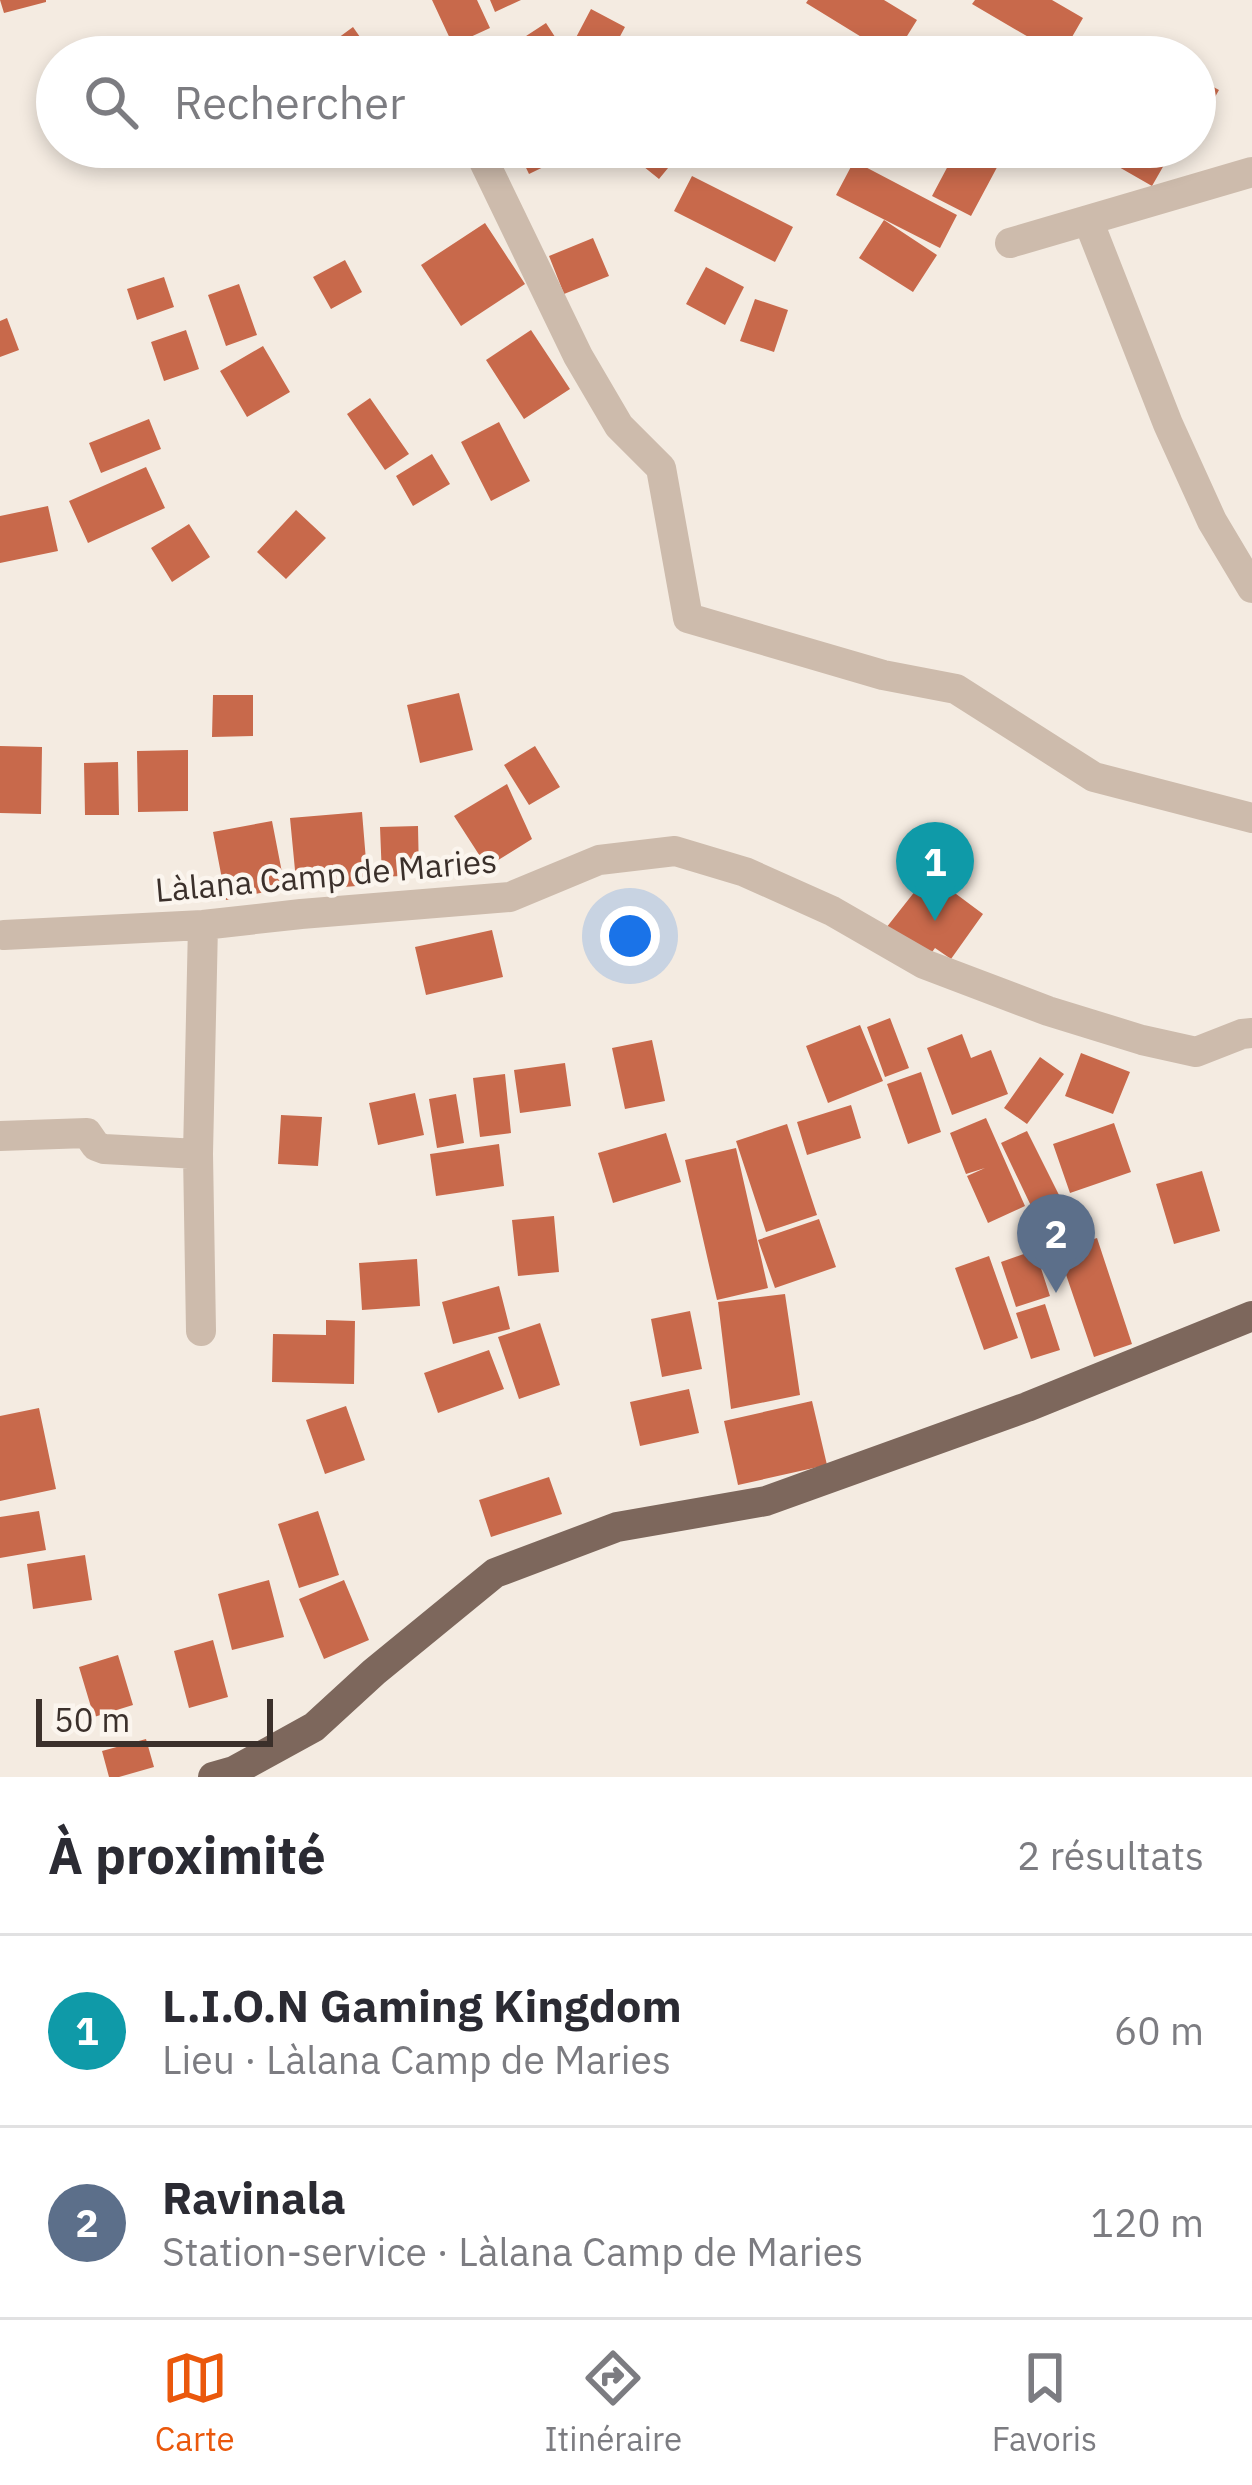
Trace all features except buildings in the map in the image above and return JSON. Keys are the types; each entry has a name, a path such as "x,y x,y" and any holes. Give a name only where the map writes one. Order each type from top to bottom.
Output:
{"main road":[{"path":"213,1777 234,1771 314,1727 495,1573 617,1527 766,1502 1027,1407 1252,1316"}],"street":[{"path":"487,168 578,356 619,426 662,468 688,618 883,675 956,689 1094,777 1252,818"},
{"path":"1010,242 1252,172"},
{"path":"1088,220 1168,424 1212,521 1252,589"},
{"name":"Làlana Camp de Maries","path":"4,935 203,926 510,897 599,860 675,851 745,872 832,911 923,964 1048,1012 1196,1052 1252,1033"},
{"path":"201,1331 198,1154 203,926"},
{"path":"0,1136 87,1133 104,1149 198,1154"}],"place":[{"name":"L.I.O.N Gaming Kingdom","path":"935,921"},
{"name":"Ravinala","path":"1056,1293"}]}
